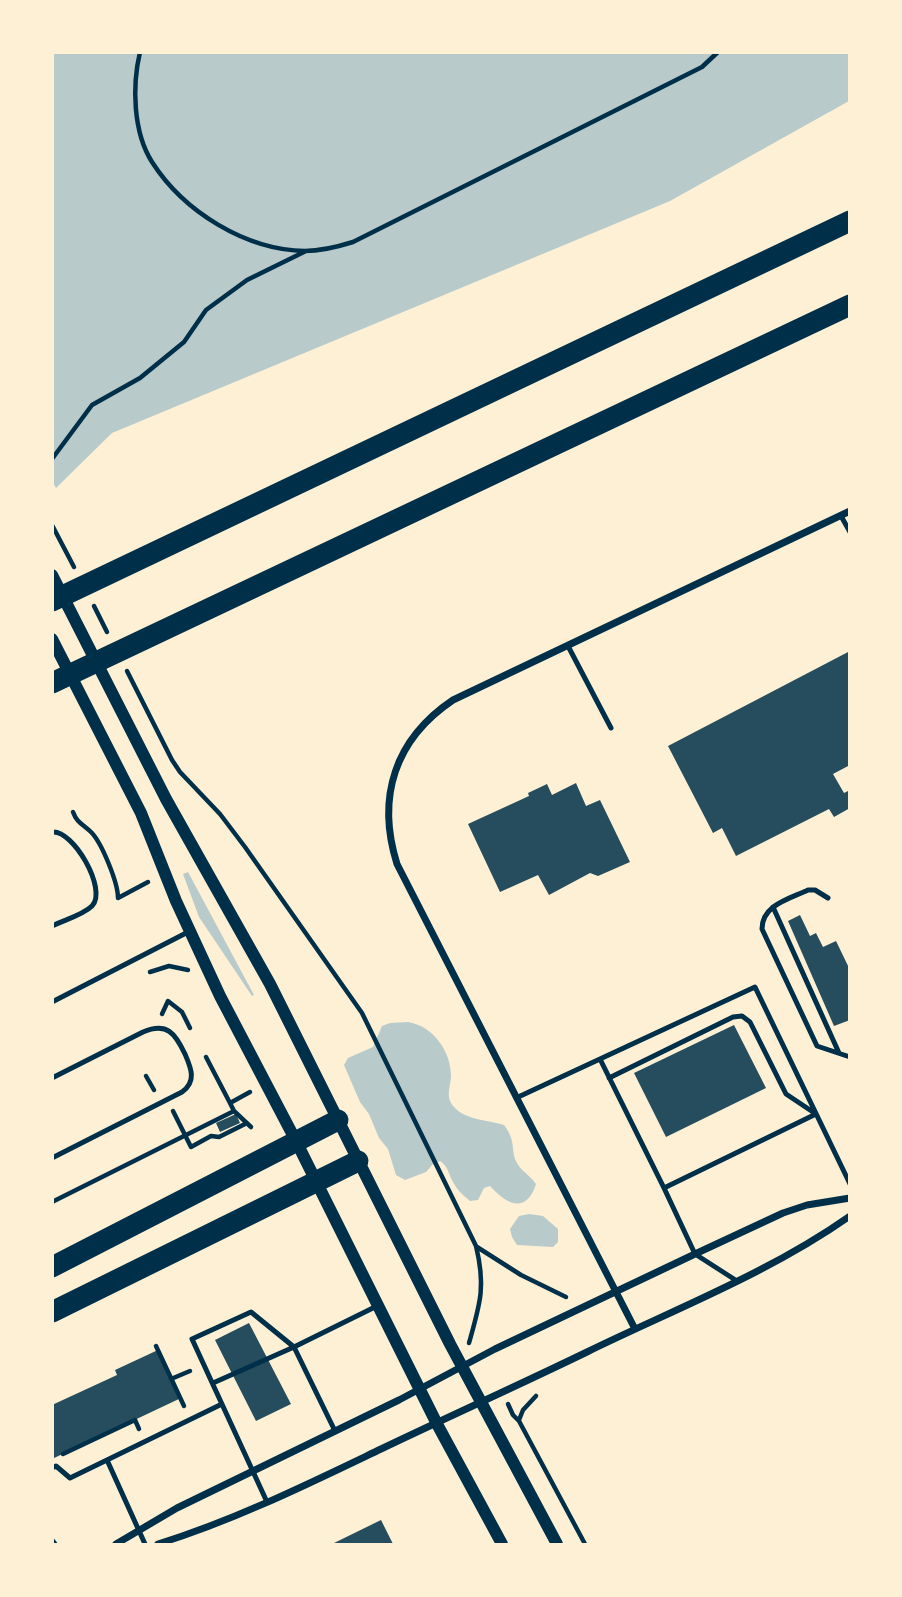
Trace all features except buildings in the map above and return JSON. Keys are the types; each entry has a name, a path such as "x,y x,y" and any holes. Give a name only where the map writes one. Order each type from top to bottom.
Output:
{"highway":[{"path":"52,601 849,221"},
{"path":"52,684 849,305"},
{"path":"823,318 849,312"},
{"path":"52,589 122,566"},
{"path":"52,1267 338,1120"},
{"path":"52,1312 358,1161"}],"street":[{"path":"635,1329 397,864 389,836 390,793 404,751 420,728 441,708 466,693 849,511"},
{"path":"52,575 143,754 246,941 557,1545"},
{"path":"52,639 141,813 190,931 436,1424 502,1545"},
{"path":"116,1545 177,1508 495,1349 695,1254 783,1213 807,1205 849,1198"},
{"path":"158,1545 267,1502 482,1403 737,1281 823,1235 849,1216"}],"lane":[{"path":"841,516 849,532"},
{"path":"568,646 611,728"},
{"path":"52,832 59,831 79,851 91,872 96,894 92,906 52,926"},
{"path":"828,898 815,890 808,890 768,910 762,918 762,929 817,1046 849,1057"},
{"path":"773,907 839,1053"},
{"path":"52,1002 190,931"},
{"path":"516,1098 755,986 849,1184"},
{"path":"609,1078 733,1017 742,1016 750,1022 786,1094 816,1114"},
{"path":"52,1078 157,1027 176,1036 191,1067 192,1077 189,1086 182,1092 52,1158"},
{"path":"600,1059 695,1254 737,1281"},
{"path":"664,1188 816,1114"},
{"path":"213,1383 377,1306"},
{"path":"267,1502 192,1339 251,1312 294,1346 335,1431"},
{"path":"52,1468 56,1466 70,1478 222,1404"},
{"path":"107,1461 145,1545"},
{"path":"52,1539 55,1545"}],"path":[{"path":"140,52 136,115 140,132 151,161 176,192 200,214 232,232 261,244 306,251 331,249 353,242 702,67 718,52"},
{"path":"52,459 92,405 141,378 184,342 206,310 247,280 306,251"},
{"path":"164,744 180,772 220,814 245,847 362,1013 476,1246 481,1265 482,1297 474,1327"},
{"path":"73,812 76,820 94,837 116,881 118,898 149,881"},
{"path":"147,973 169,966 189,970"},
{"path":"168,1000 182,1012 194,1036"},
{"path":"185,1135 191,1147 211,1136 219,1137 248,1125 234,1111 201,1048"},
{"path":"230,1103 251,1092"},
{"path":"52,1202 234,1111"},
{"path":"198,1129 204,1139"},
{"path":"476,1246 521,1275 565,1296"},
{"path":"156,1346 181,1398"},
{"path":"528,1406 523,1410 519,1421 585,1545"},
{"path":"52,1459 135,1420"}],"shaded area":[{"path":"52,53 849,53 849,101 670,201 112,433 56,488 52,481"},
{"path":"188,872 254,995 252,996 199,917 183,874"},
{"path":"408,1022 433,1034 444,1049 451,1076 449,1096 455,1109 468,1116 504,1125 512,1141 517,1163 536,1184 527,1200 521,1203 509,1201 490,1186 484,1188 478,1200 470,1201 456,1188 447,1168 440,1161 426,1172 405,1180 396,1175 388,1149 379,1138 369,1114 360,1102 344,1065 348,1058 373,1047 382,1026"},
{"path":"519,1216 543,1216 558,1229 558,1242 553,1247 517,1245 510,1229"}]}
